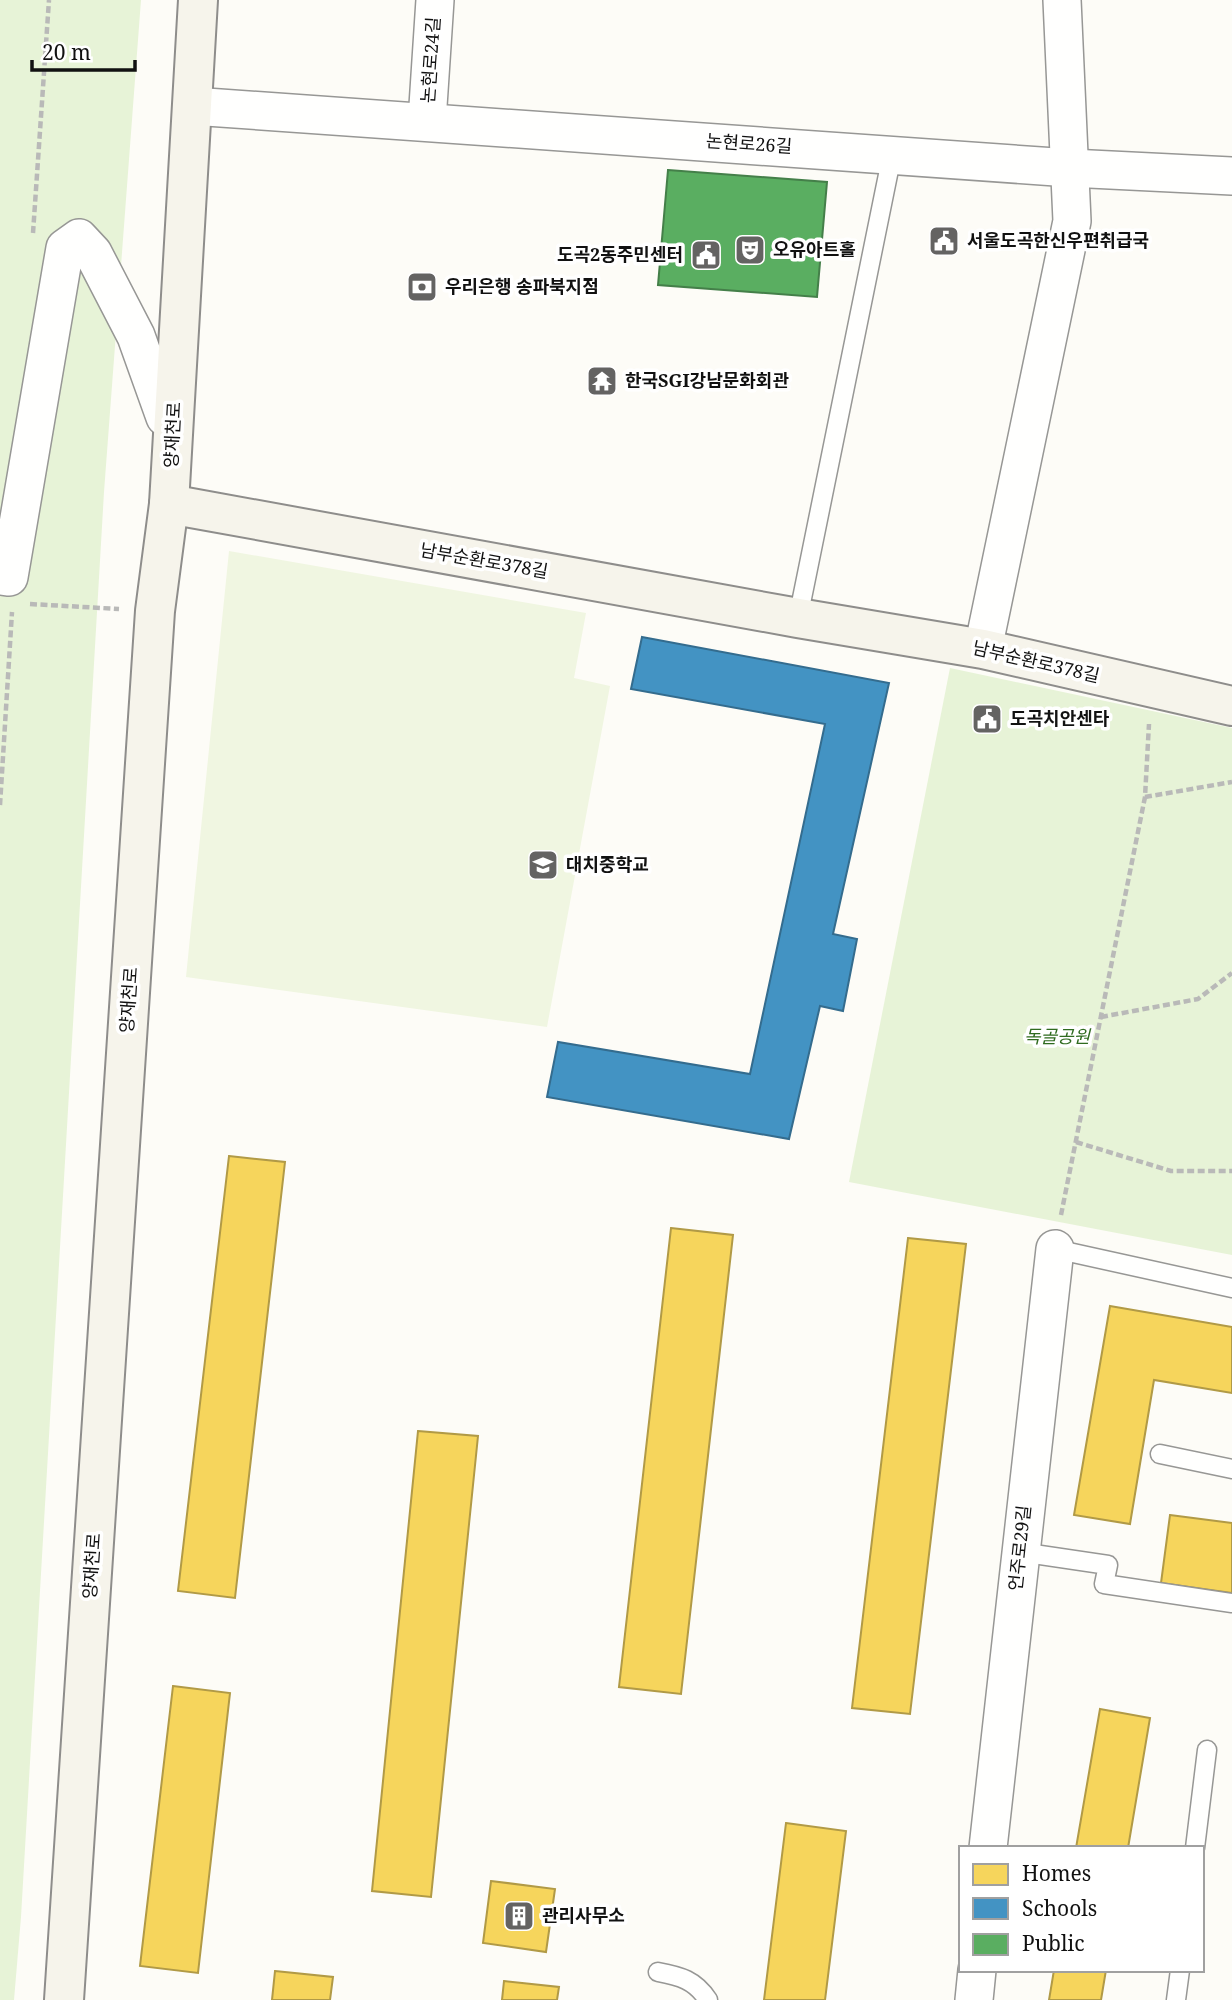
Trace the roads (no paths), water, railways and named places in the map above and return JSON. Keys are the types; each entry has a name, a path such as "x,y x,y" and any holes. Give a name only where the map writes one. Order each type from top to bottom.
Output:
{"street":[{"name":"양재천로","path":"64,2000 155,611 169,504 198,0"},
{"name":"논현로24길","path":"427,121 435,0"},
{"path":"984,649 1072,221 1062,0"},
{"name":"논현로26길","path":"192,106 1070,168 1232,176"},
{"path":"12,590 65,248 79,238 93,253 136,336 165,417"},
{"name":"남부순환로378길","path":"169,504 984,649 1232,706"},
{"name":"언주로29길","path":"988,1846 1055,1248"},
{"path":"974,2000 977,1972"}],"lane":[{"path":"798,618 892,155"},
{"path":"1055,1248 1232,1288"},
{"path":"1160,1454 1232,1469"},
{"path":"1020,1552 1108,1565 1104,1584 1232,1602"},
{"path":"1195,1846 1207,1750"},
{"path":"657,1972 682,1977 699,1987 708,2000"},
{"path":"1176,2000 1180,1972"}],"place":[{"name":"서울도곡한신우편취급국","path":"944,241"},
{"name":"오유아트홀","path":"750,250"},
{"name":"도곡2동주민센터","path":"706,255"},
{"name":"우리은행 송파북지점","path":"422,287"},
{"name":"한국SGI강남문화회관","path":"602,381"},
{"name":"도곡치안센타","path":"987,719"},
{"name":"대치중학교","path":"543,865"},
{"name":"관리사무소","path":"519,1916"}],"park label":[{"name":"독골공원","path":"1057,1037"}]}
